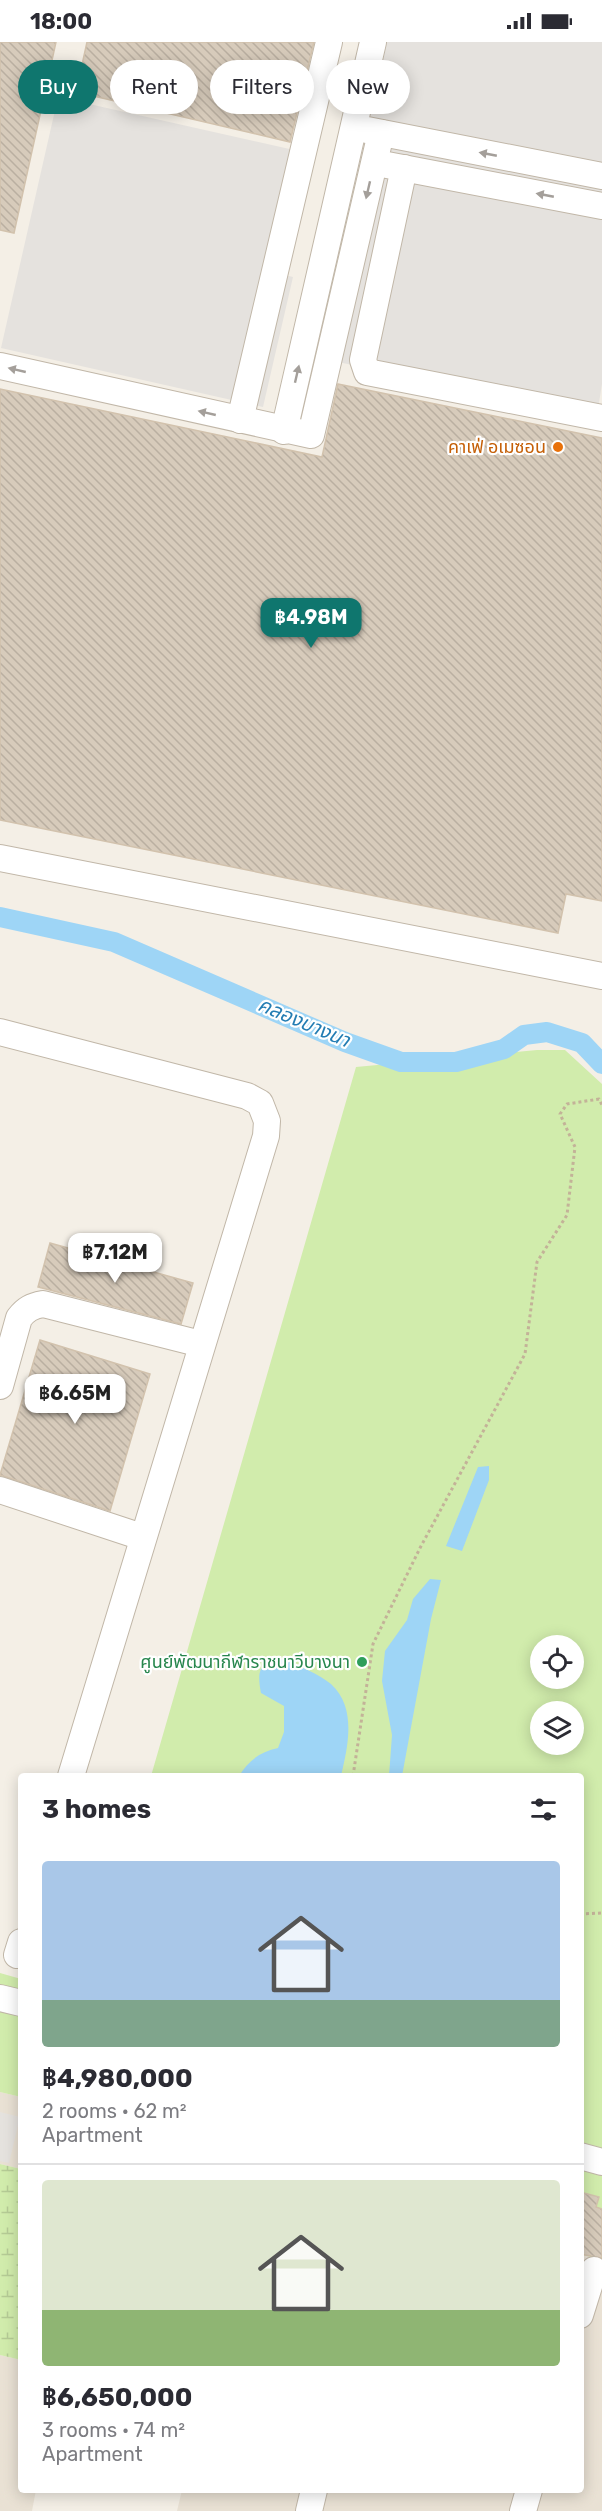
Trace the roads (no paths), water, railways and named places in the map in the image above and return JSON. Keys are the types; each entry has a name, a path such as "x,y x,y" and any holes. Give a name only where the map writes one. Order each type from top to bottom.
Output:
{"street":[{"path":"240,420 329,42"},
{"path":"285,431 374,42"},
{"path":"354,127 602,176"},
{"path":"0,366 308,436 312,432 381,133"},
{"path":"346,157 602,206"},
{"path":"404,168 363,360 367,372 602,418"},
{"path":"0,858 602,976"},
{"path":"0,1032 247,1096 260,1102 267,1121 266,1136 72,1773"},
{"path":"0,1383 19,1318 25,1310 43,1304 201,1344"},
{"path":"0,1490 142,1537"},
{"path":"0,1998 18,2002"},
{"path":"584,2157 602,2162"},
{"path":"584,2302 594,2270"},
{"path":"309,2511 313,2493"},
{"path":"523,2511 528,2493"}],"water":[{"path":"489,1466 489,1480 462,1551 446,1546 478,1467"},
{"path":"430,1579 441,1580 431,1619 403,1773 389,1773 392,1735 382,1681 385,1651 407,1620 413,1599"},
{"path":"286,1659 331,1684 345,1704 348,1740 342,1773 241,1773 256,1758 278,1748 284,1732 284,1706 261,1693 259,1677 262,1667"}],"waterway":[{"name":"คลองบางนา","path":"0,917 114,942 345,1042 401,1062 456,1062 504,1049 524,1035 547,1032 582,1043 602,1064"}],"place":[{"name":"คาเฟ่ อเมซอน","path":"558,447"},
{"name":"ศูนย์พัฒนากีฬาราชนาวีบางนา","path":"362,1662"}]}
